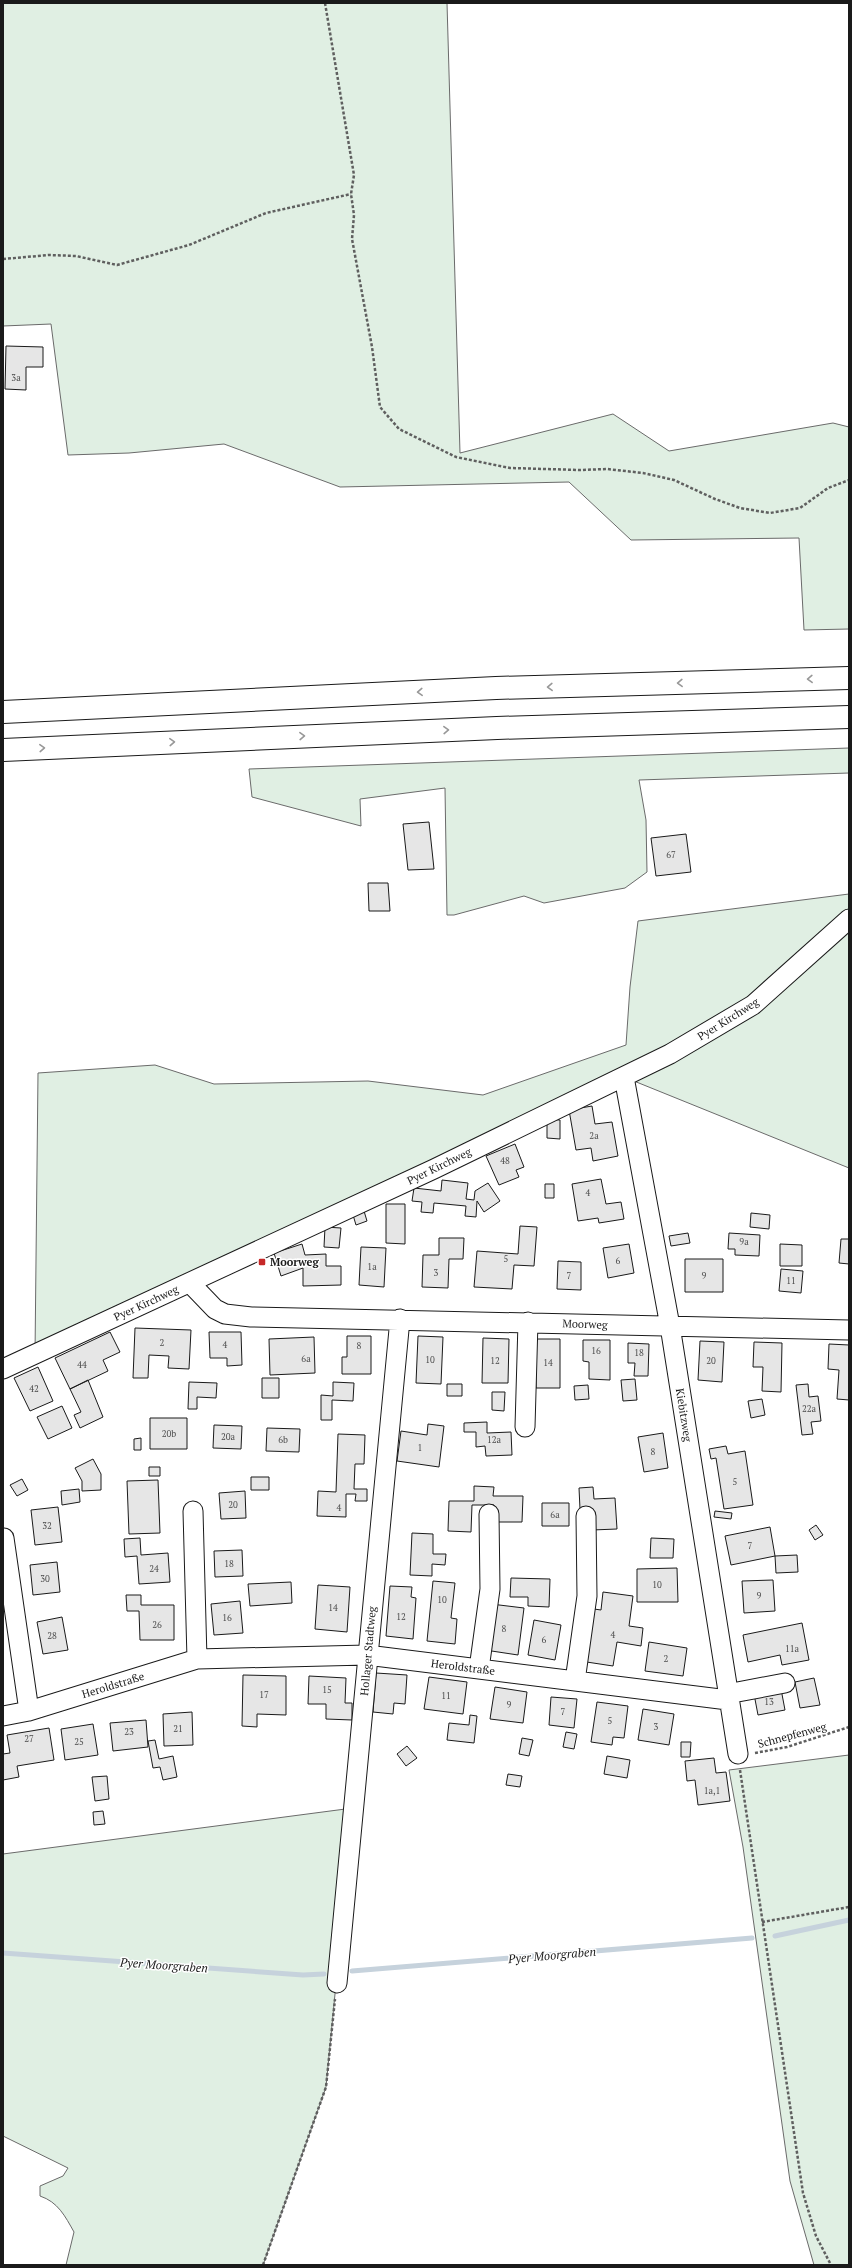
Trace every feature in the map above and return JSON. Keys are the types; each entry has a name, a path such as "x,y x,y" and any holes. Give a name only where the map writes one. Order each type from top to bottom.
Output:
{"highway":[{"path":"3,712 496,688 849,678"},
{"path":"3,750 482,729 849,718"}],"street":[{"name":"Pyer Kirchweg","path":"3,1369 190,1283 670,1054 753,1005 849,919"},
{"name":"Kiebitzweg","path":"624,1077 670,1326 727,1697 738,1754"},
{"name":"Moorweg","path":"190,1283 215,1309 225,1314 297,1319 400,1319 849,1330"},
{"name":"Hollager Stadtweg","path":"337,1983 400,1319"},
{"path":"525,1427 528,1322"},
{"path":"193,1511 196,1659"},
{"path":"479,1669 490,1588 489,1514"},
{"path":"575,1681 587,1596 586,1516"},
{"path":"4,1538 29,1711"},
{"name":"Heroldstraße","path":"3,1716 29,1711 196,1659 367,1655 575,1681 727,1697 785,1683"}],"path":[{"path":"325,3 354,174 351,194 354,215 352,239 372,347 380,407 399,429 456,456 510,468 580,470 607,469 643,473 674,480 715,499 740,508 770,513 800,508 828,488 849,480"},
{"path":"3,259 49,255 76,256 117,265 189,245 266,213 351,194"},
{"name":"Schnepfenweg","path":"738,1754 760,1753 787,1747 849,1727"},
{"path":"738,1754 803,2193 816,2236 831,2265"},
{"path":"762,1922 849,1907"},
{"path":"263,2265 326,2087 337,1983"}],"green space":[{"path":"3,3 447,3 460,453 613,414 669,451 833,423 849,427 849,629 804,630 799,538 631,540 569,482 340,487 224,444 129,453 68,455 51,324 3,326"},
{"path":"849,748 849,773 639,780 646,820 647,872 625,888 544,903 524,896 454,915 447,915 445,788 360,799 361,826 252,797 249,769"},
{"path":"849,894 849,1168 624,1077 35,1355 38,1073 155,1065 214,1084 368,1081 483,1095 626,1045 630,987 638,921"},
{"path":"849,1755 849,2265 814,2265 790,2181 743,1847 729,1770"},
{"path":"353,1808 326,2087 263,2265 66,2265 74,2232 60,2210 52,2202 40,2196 40,2186 63,2176 68,2168 3,2136 3,1854"}],"building":[{"path":"6,346 43,347 43,367 26,367 26,390 5,389"},
{"path":"429,822 434,869 408,870 403,824"},
{"path":"686,834 691,872 656,876 651,838"},
{"path":"368,883 388,883 390,911 369,911"},
{"path":"592,1106 595,1124 612,1122 618,1156 593,1161 591,1148 576,1150 569,1110"},
{"path":"547,1119 560,1120 560,1139 547,1138"},
{"path":"515,1144 524,1167 516,1170 519,1177 499,1185 486,1156"},
{"path":"601,1179 606,1204 621,1202 624,1219 599,1223 598,1218 578,1221 572,1184"},
{"path":"442,1180 468,1183 466,1199 474,1200 475,1191 488,1183 500,1201 484,1212 477,1201 476,1217 465,1216 466,1206 434,1203 433,1213 421,1212 422,1202 412,1201 414,1188 441,1191"},
{"path":"545,1184 554,1184 554,1198 545,1198"},
{"path":"386,1204 405,1204 405,1244 386,1243"},
{"path":"364,1211 367,1221 356,1225 353,1215"},
{"path":"751,1213 770,1215 769,1229 750,1227"},
{"path":"520,1226 537,1227 534,1266 514,1265 512,1289 474,1287 477,1251 518,1254"},
{"path":"325,1227 341,1228 339,1248 324,1247"},
{"path":"688,1233 690,1243 671,1246 669,1236"},
{"path":"729,1233 760,1235 759,1256 735,1255 735,1249 728,1249"},
{"path":"439,1238 464,1238 463,1259 449,1259 448,1288 422,1287 423,1255 439,1255"},
{"path":"841,1239 849,1239 849,1264 839,1263"},
{"path":"302,1244 305,1255 326,1254 326,1266 341,1266 341,1285 303,1286 303,1268 281,1276 274,1253"},
{"path":"629,1244 634,1273 608,1278 603,1248"},
{"path":"780,1244 802,1245 802,1266 780,1266"},
{"path":"361,1247 386,1248 384,1287 359,1285"},
{"path":"685,1259 723,1259 723,1292 685,1292"},
{"path":"558,1261 581,1262 581,1290 557,1289"},
{"path":"781,1269 803,1271 801,1293 779,1291"},
{"path":"135,1328 191,1330 189,1369 168,1368 169,1356 149,1355 148,1378 133,1378"},
{"path":"110,1332 120,1352 103,1360 108,1371 70,1389 55,1358"},
{"path":"209,1332 241,1332 242,1365 227,1366 227,1358 210,1358"},
{"path":"347,1336 371,1336 371,1374 342,1374 342,1357 347,1357"},
{"path":"418,1336 443,1337 441,1384 416,1383"},
{"path":"314,1337 315,1373 270,1375 269,1339"},
{"path":"483,1338 509,1339 508,1383 482,1383"},
{"path":"535,1339 560,1339 560,1388 536,1388"},
{"path":"583,1340 610,1340 610,1380 589,1379 589,1362 583,1361"},
{"path":"700,1341 724,1342 722,1382 698,1380"},
{"path":"754,1342 782,1343 781,1392 762,1391 763,1367 753,1367"},
{"path":"628,1343 649,1344 648,1376 634,1376 635,1363 628,1363"},
{"path":"829,1344 849,1345 849,1400 837,1399 839,1370 828,1369"},
{"path":"38,1367 53,1401 30,1411 14,1378"},
{"path":"262,1378 279,1378 279,1398 262,1398"},
{"path":"635,1379 637,1400 623,1401 621,1380"},
{"path":"88,1380 103,1417 80,1428 74,1415 81,1412 70,1389"},
{"path":"189,1382 217,1383 216,1398 197,1397 197,1409 188,1409"},
{"path":"333,1382 354,1383 353,1401 332,1400 332,1420 321,1420 321,1395 333,1396"},
{"path":"447,1384 462,1384 462,1396 447,1396"},
{"path":"808,1384 809,1397 818,1396 821,1421 811,1422 813,1434 802,1435 796,1385"},
{"path":"588,1385 589,1399 575,1400 574,1386"},
{"path":"492,1392 505,1392 504,1411 492,1410"},
{"path":"762,1399 765,1415 751,1418 748,1401"},
{"path":"62,1406 72,1428 48,1439 37,1417"},
{"path":"150,1418 187,1418 187,1449 150,1449"},
{"path":"487,1422 487,1433 511,1432 512,1455 486,1456 485,1446 476,1447 476,1432 464,1432 464,1423"},
{"path":"428,1424 444,1426 439,1467 397,1461 401,1431 427,1435"},
{"path":"214,1425 242,1426 241,1449 213,1448"},
{"path":"267,1428 300,1429 299,1452 266,1451"},
{"path":"663,1433 668,1468 644,1472 638,1437"},
{"path":"338,1434 365,1435 364,1464 355,1464 354,1489 367,1489 367,1501 355,1501 356,1494 346,1494 346,1517 317,1516 318,1491 336,1492"},
{"path":"141,1438 141,1450 134,1450 134,1439"},
{"path":"726,1446 728,1454 745,1451 753,1505 724,1509 716,1458 711,1459 709,1449"},
{"path":"93,1459 101,1474 101,1490 82,1491 82,1481 75,1468"},
{"path":"149,1467 160,1467 160,1476 149,1476"},
{"path":"251,1477 269,1477 269,1490 251,1490"},
{"path":"22,1479 28,1490 17,1496 10,1485"},
{"path":"158,1480 160,1533 129,1534 127,1481"},
{"path":"474,1486 494,1487 493,1496 523,1496 522,1522 494,1522 494,1505 472,1505 471,1532 448,1531 449,1501 474,1501"},
{"path":"593,1487 594,1499 615,1498 617,1529 592,1530 580,1509 579,1488"},
{"path":"79,1489 80,1502 62,1505 61,1491"},
{"path":"245,1491 246,1518 221,1519 219,1493"},
{"path":"542,1503 569,1503 569,1526 542,1526"},
{"path":"58,1507 62,1542 35,1545 31,1510"},
{"path":"715,1511 732,1513 731,1519 714,1517"},
{"path":"816,1525 823,1535 815,1540 809,1530"},
{"path":"770,1527 775,1556 731,1565 725,1536"},
{"path":"412,1533 433,1534 433,1554 446,1554 445,1565 432,1564 432,1576 410,1575"},
{"path":"140,1538 141,1555 168,1553 170,1582 139,1584 137,1556 125,1557 124,1539"},
{"path":"651,1538 674,1539 673,1558 650,1558"},
{"path":"242,1550 243,1576 215,1577 214,1551"},
{"path":"797,1555 798,1572 776,1573 775,1556"},
{"path":"57,1562 60,1592 33,1595 30,1565"},
{"path":"677,1568 678,1602 637,1602 637,1569"},
{"path":"511,1578 550,1579 549,1607 528,1606 528,1597 510,1597"},
{"path":"773,1580 775,1611 744,1613 742,1581"},
{"path":"433,1581 455,1583 451,1618 457,1619 455,1644 427,1641"},
{"path":"291,1582 292,1603 250,1606 248,1584"},
{"path":"318,1585 350,1587 347,1632 315,1629"},
{"path":"390,1586 412,1587 411,1597 416,1598 413,1639 386,1636"},
{"path":"603,1592 633,1596 629,1626 643,1628 641,1646 617,1642 613,1666 580,1661 587,1608 601,1610"},
{"path":"126,1595 141,1595 141,1605 174,1605 174,1640 140,1640 139,1611 127,1611"},
{"path":"240,1601 243,1633 214,1635 211,1604"},
{"path":"491,1604 524,1608 518,1655 485,1650"},
{"path":"62,1617 68,1650 43,1654 37,1622"},
{"path":"534,1620 561,1625 555,1660 528,1655"},
{"path":"802,1623 809,1660 782,1665 780,1655 748,1662 743,1635"},
{"path":"649,1642 687,1648 683,1676 645,1671"},
{"path":"376,1673 407,1675 405,1704 394,1703 393,1714 373,1712"},
{"path":"243,1675 286,1676 286,1715 257,1714 257,1727 242,1726"},
{"path":"309,1676 346,1678 345,1703 352,1703 352,1720 326,1719 326,1704 308,1704"},
{"path":"429,1677 467,1682 463,1714 424,1709"},
{"path":"814,1678 820,1705 800,1708 795,1682"},
{"path":"495,1687 527,1692 523,1723 490,1719"},
{"path":"781,1689 785,1710 758,1715 754,1694"},
{"path":"551,1697 577,1699 574,1728 549,1725"},
{"path":"597,1702 628,1706 624,1738 613,1737 612,1745 591,1742"},
{"path":"643,1709 674,1714 669,1745 638,1740"},
{"path":"192,1712 193,1745 164,1746 163,1714"},
{"path":"470,1715 477,1716 474,1743 447,1740 449,1723 469,1725"},
{"path":"146,1720 148,1747 113,1751 110,1723"},
{"path":"93,1724 98,1755 65,1760 61,1729"},
{"path":"49,1728 54,1760 17,1766 19,1777 3,1780 3,1754 10,1753 7,1735"},
{"path":"566,1732 577,1734 574,1749 563,1747"},
{"path":"522,1738 533,1740 529,1756 519,1754"},
{"path":"155,1740 159,1759 173,1756 177,1777 163,1780 160,1767 153,1768 148,1741"},
{"path":"681,1742 691,1742 690,1757 681,1757"},
{"path":"407,1746 417,1758 406,1766 397,1754"},
{"path":"607,1756 630,1760 627,1778 604,1774"},
{"path":"714,1758 716,1773 726,1772 730,1801 698,1805 695,1780 687,1781 685,1761"},
{"path":"508,1774 522,1776 520,1787 506,1785"},
{"path":"107,1776 109,1799 95,1801 92,1777"},
{"path":"103,1811 105,1824 94,1825 93,1812"}],"waterway":[{"name":"Pyer Moorgraben","path":"775,1936 849,1920"},
{"name":"Pyer Moorgraben","path":"352,1971 752,1938"},
{"name":"Pyer Moorgraben","path":"3,1953 303,1975 324,1974"}],"place":[{"name":"Moorweg","path":"262,1262"}]}
